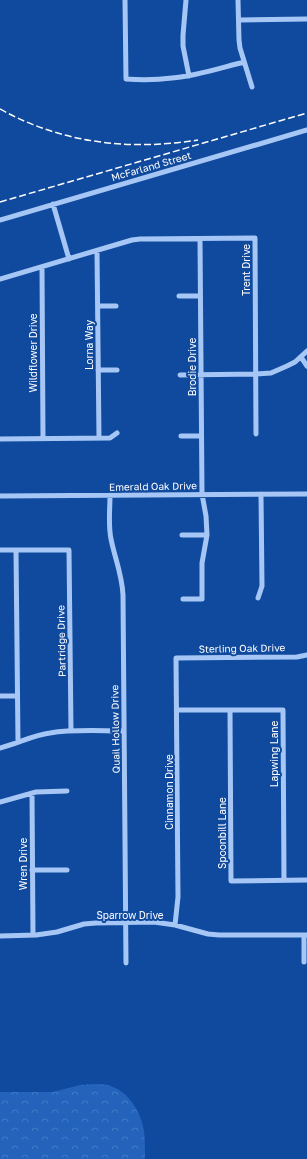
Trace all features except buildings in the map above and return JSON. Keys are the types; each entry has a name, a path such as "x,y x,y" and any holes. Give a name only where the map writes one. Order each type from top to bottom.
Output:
{"street":[{"path":"125,0 126,79 160,79 189,76 244,62"},
{"path":"186,0 183,46 189,76"},
{"path":"238,0 239,40 252,87"},
{"path":"238,20 307,19"},
{"name":"McFarland Street","path":"0,220 307,130"},
{"path":"53,204 69,259"},
{"name":"Trent Drive","path":"0,279 140,239 254,238 256,374"},
{"name":"Brodie Drive","path":"183,599 202,599 202,563 207,535 206,516 202,494 200,239"},
{"name":"Lorna Way","path":"97,251 99,438"},
{"name":"Wildflower Drive","path":"42,267 43,439"},
{"path":"179,296 200,296"},
{"path":"98,306 116,306"},
{"path":"180,375 264,374 279,370 291,364 307,351"},
{"path":"301,357 307,366"},
{"path":"98,370 117,370"},
{"path":"256,374 256,434"},
{"path":"0,439 110,438 117,433"},
{"path":"181,436 201,436"},
{"path":"258,598 262,586 261,494"},
{"name":"Emerald Oak Drive","path":"0,496 307,494"},
{"name":"Quail Hollow Drive","path":"110,495 111,538 119,566 122,587 126,963"},
{"path":"182,535 207,535"},
{"path":"0,550 16,550 18,742"},
{"name":"Partridge Drive","path":"16,550 69,550 71,731"},
{"name":"Sterling Oak Drive","path":"176,658 297,657 307,655"},
{"name":"Cinnamon Drive","path":"175,925 178,897 176,658"},
{"path":"0,696 17,696"},
{"name":"Lapwing Lane","path":"177,710 283,710 284,880"},
{"name":"Spoonbill Lane","path":"230,710 231,881 307,880"},
{"path":"0,748 49,733 71,731 124,732"},
{"path":"0,802 32,793 67,791"},
{"name":"Wren Drive","path":"32,793 33,935"},
{"path":"32,870 67,870"},
{"name":"Sparrow Drive","path":"0,936 48,934 84,924 154,922 219,935 305,935"},
{"path":"304,962 305,935"}],"green space":[{"path":"102,1084 112,1087 126,1095 130,1100 138,1112 143,1125 145,1138 145,1159 0,1159 0,1092 53,1092 80,1085"}],"railway":[{"path":"0,109 23,121 47,130 71,137 96,141 147,145 198,140"},
{"path":"0,202 307,113"}]}
